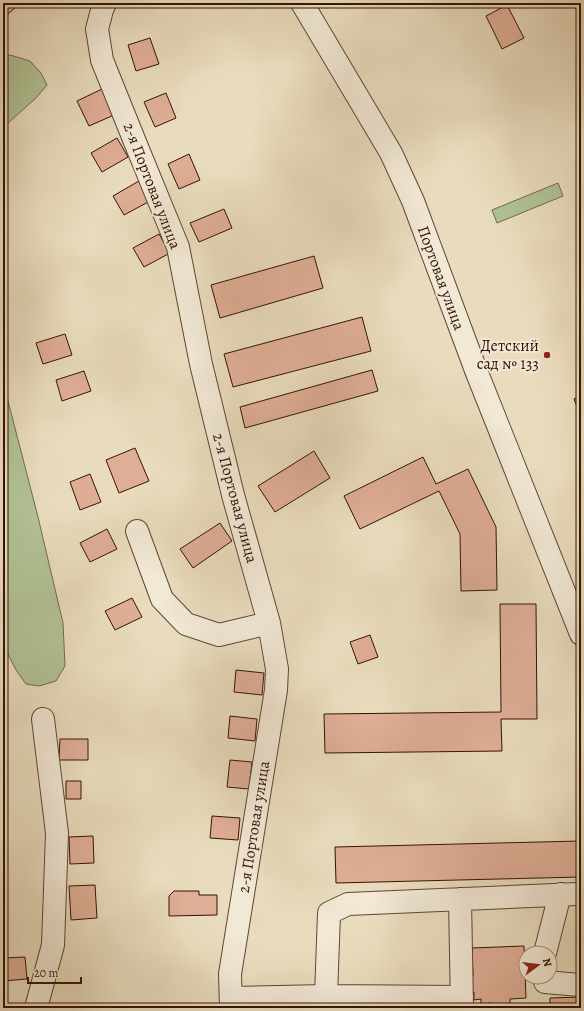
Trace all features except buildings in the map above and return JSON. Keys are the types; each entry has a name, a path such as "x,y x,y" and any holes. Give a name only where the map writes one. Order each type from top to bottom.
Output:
{"street":[{"name":"2-я Портовая улица","path":"106,3 102,10 97,29 102,60 178,247 201,364 234,495 269,623 277,669 276,690 230,974 231,1003"},
{"name":"Портовая улица","path":"302,3 391,154 413,201 477,373 581,634"},
{"path":"137,530 162,599 186,624 219,635 269,623"},
{"path":"36,1008 53,945 57,833 43,719"},
{"path":"326,996 329,913 348,904 569,894 548,945"},
{"path":"231,1003 326,996 462,1003 460,899"},
{"path":"558,983 580,985"}],"green space":[{"path":"10,55 30,61 41,73 47,85 36,98 8,123 3,135 3,56"},
{"path":"558,183 563,196 497,223 492,210"},
{"path":"3,373 8,401 38,517 63,623 65,666 56,681 39,686 26,684 16,670 3,644"}],"place":[{"name":"Детский сад № 133","path":"547,355"}]}
